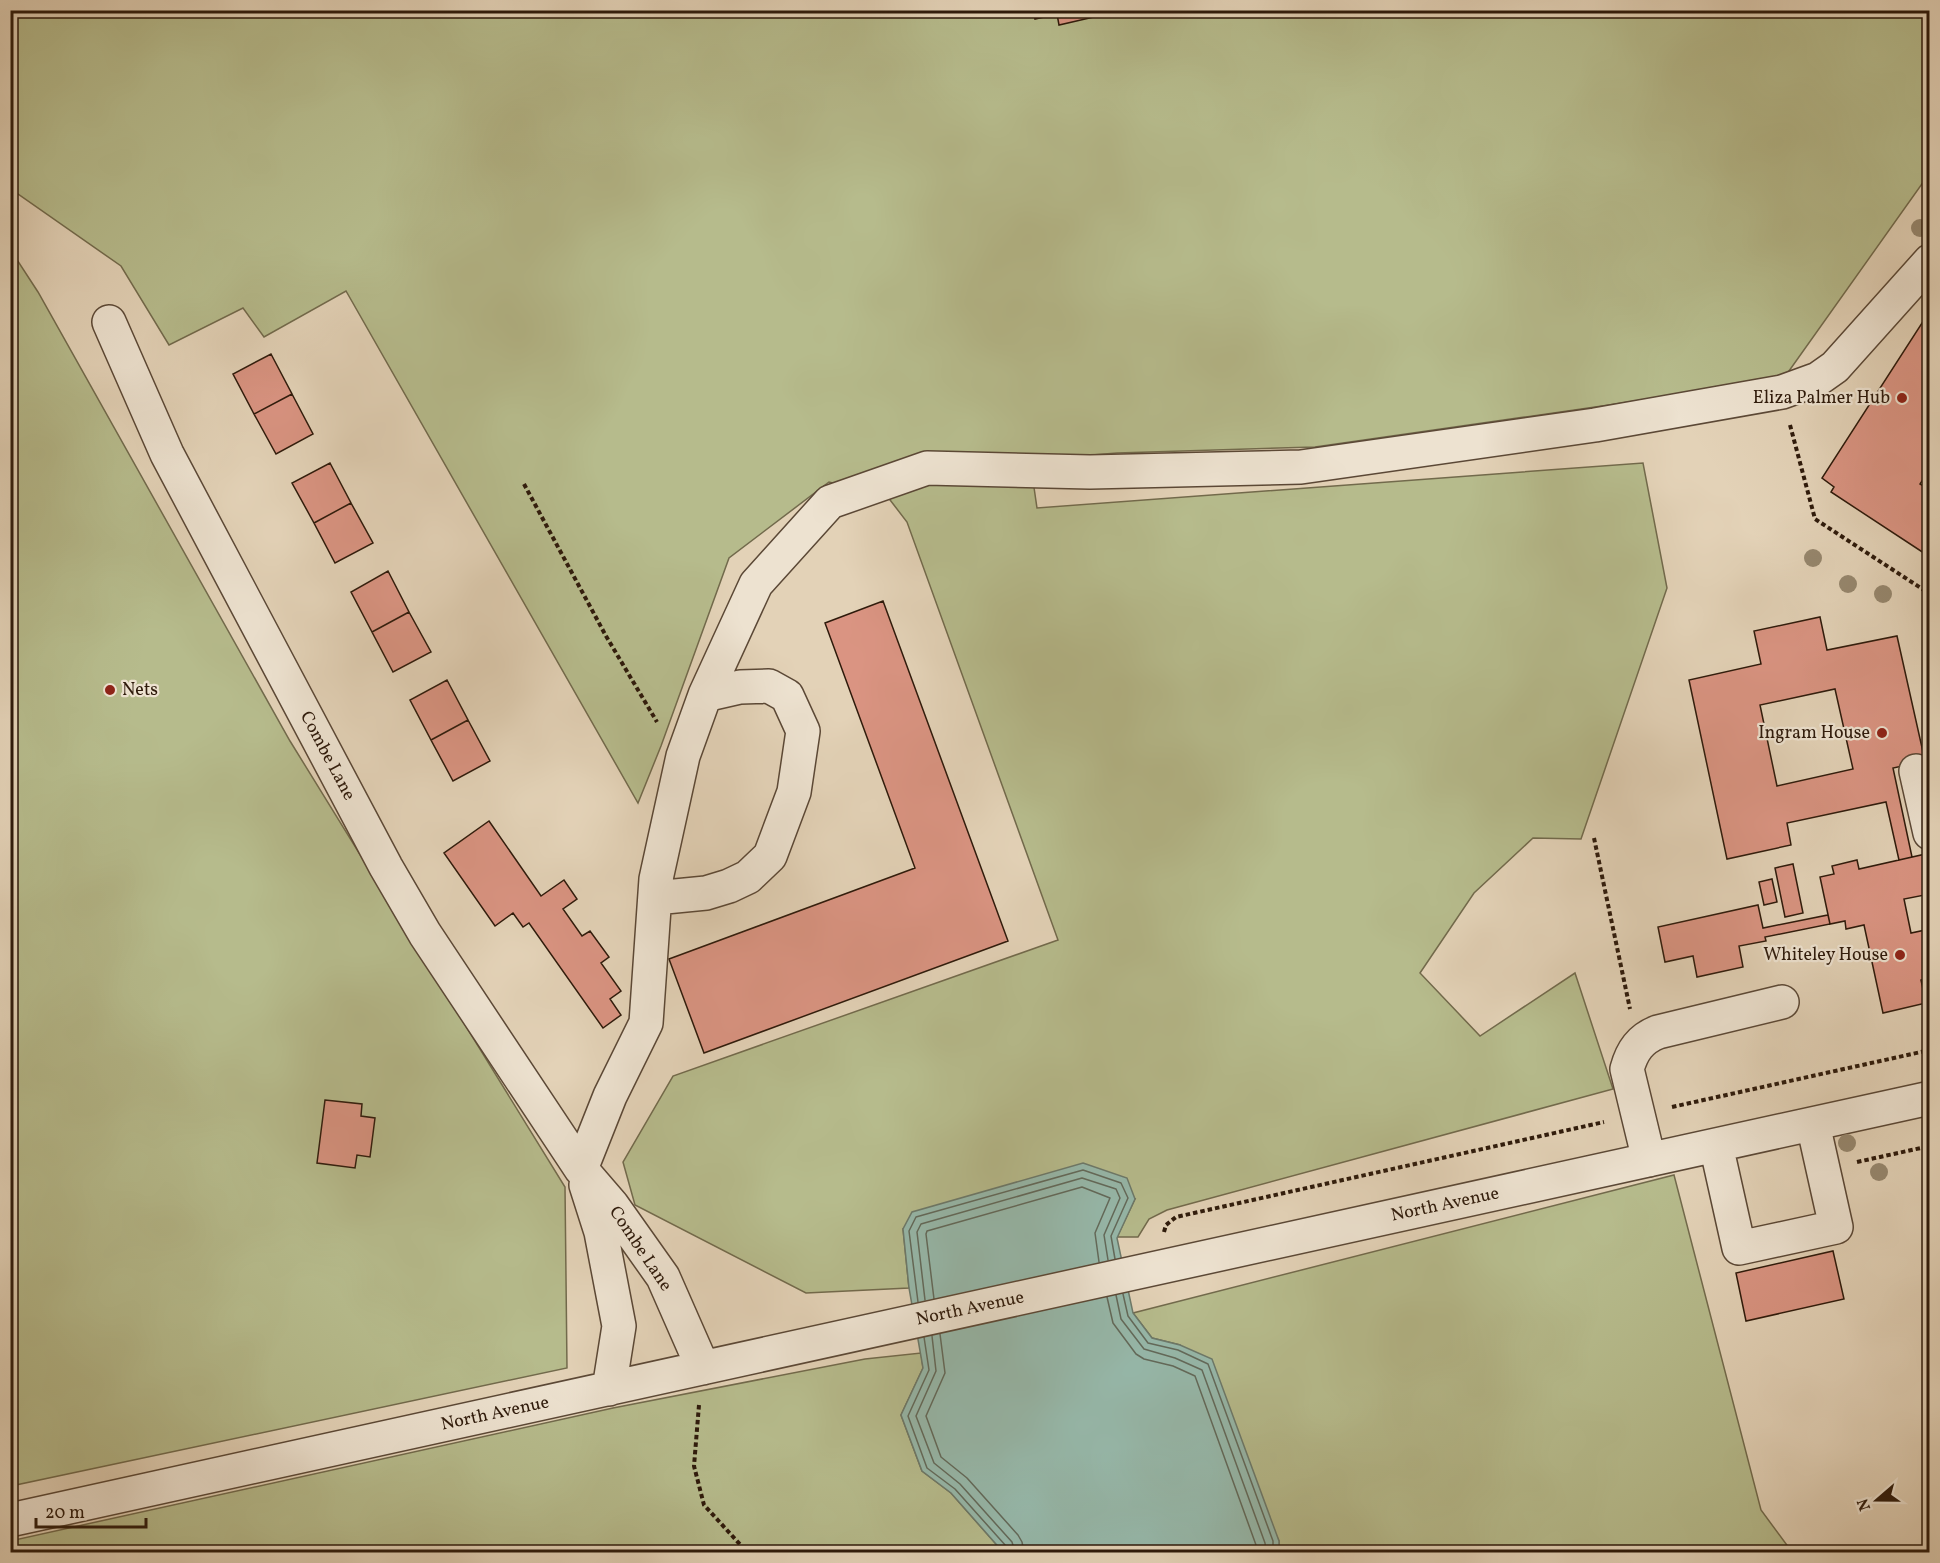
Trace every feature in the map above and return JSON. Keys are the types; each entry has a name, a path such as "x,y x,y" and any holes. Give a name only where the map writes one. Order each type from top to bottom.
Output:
{"street":[{"path":"581,1169 610,1096 646,1023 656,879 683,756 705,695 756,584 830,502 927,468 1103,472 1301,467 1595,425 1782,392 1818,379 1835,367 1929,261"},
{"name":"Combe Lane","path":"109,322 166,454 386,867 425,934 581,1169 612,1205 663,1277 703,1368"},
{"path":"655,898 706,893 748,877 770,856 794,792 803,731 788,696 769,686 740,687 705,695"},
{"path":"1916,771 1929,833"},
{"path":"1649,1160 1627,1069 1631,1055 1638,1045 1647,1036 1658,1032 1782,1002"},
{"name":"North Avenue","path":"10,1520 1929,1098"},
{"path":"1716,1145 1739,1248 1836,1227 1814,1124"},
{"name":"Combe Lane","path":"581,1169 601,1232 619,1326 609,1389"}],"path":[{"path":"1782,392 1815,519 1929,594"},
{"path":"524,484 606,636 653,717 683,756"},
{"path":"1593,838 1638,1045"},
{"path":"1155,1269 1166,1225 1176,1217 1929,1050"},
{"path":"1824,1170 1929,1146"},
{"path":"703,1368 694,1466 704,1505 747,1552"}],"green space":[{"path":"11,11 1929,11 1929,174 1784,378 1315,447 1117,453 1030,460 1037,508 1643,463 1667,588 1581,839 1533,838 1474,893 1420,973 1480,1036 1575,973 1613,1089 1167,1210 1149,1219 1138,1237 1117,1237 1135,1199 903,1229 909,1288 806,1293 635,1205 623,1162 673,1076 1058,940 907,522 887,496 829,482 729,558 638,803 346,291 264,337 243,308 169,345 121,266 11,189"},
{"path":"10,249 38,292 290,741 565,1187 567,1368 11,1486"},
{"path":"1674,1175 1761,1510 1792,1552 1279,1552 1279,1541 1180,1345 1152,1338 1133,1313"},
{"path":"921,1353 923,1368 901,1415 922,1471 951,1493 1003,1552 11,1552 10,1541 613,1408 865,1359"}],"water":[{"path":"1083,1163 1127,1178 1135,1199 1117,1238 1133,1313 1152,1338 1180,1345 1212,1359 1279,1541 1279,1552 1003,1552 951,1493 922,1471 901,1415 923,1368 909,1288 903,1229 912,1212"}],"building":[{"path":"1033,10 1092,10 1094,17 1059,25 1057,14 1035,19"},
{"name":"Eliza Palmer Hub","path":"1922,323 1930,328 1930,469 1920,484 1930,490 1930,557 1831,492 1834,487 1822,478"},
{"path":"271,354 292,394 254,414 233,374"},
{"path":"292,394 313,434 276,454 254,414"},
{"path":"330,463 351,503 314,523 292,483"},
{"path":"351,503 373,543 335,563 314,523"},
{"path":"388,571 409,612 372,632 351,592"},
{"path":"883,601 1008,941 704,1053 669,959 915,868 825,623"},
{"path":"409,612 431,652 393,672 372,632"},
{"name":"Ingram House","path":"1820,617 1827,650 1897,636 1925,761 1893,768 1912,857 1899,860 1886,802 1787,823 1791,845 1727,859 1689,680 1761,664 1754,631","holes":["1835,689 1853,769 1777,786 1760,705"]},
{"path":"447,680 468,720 431,740 410,700"},
{"path":"468,720 490,761 453,781 431,740"},
{"path":"489,821 541,896 564,880 577,899 563,909 582,936 590,931 609,957 601,963 621,991 610,999 621,1015 603,1028 529,923 523,927 513,913 495,926 444,853"},
{"name":"Whiteley House","path":"1930,853 1930,894 1904,899 1911,933 1930,929 1930,978 1921,980 1926,1003 1883,1013 1864,925 1846,929 1845,921 1830,924 1820,877 1834,874 1832,866 1857,860 1859,869"},
{"path":"1793,864 1803,913 1785,917 1775,868"},
{"path":"1772,879 1777,902 1764,905 1759,882"},
{"path":"1758,905 1763,928 1828,915 1830,924 1765,937 1766,941 1739,946 1743,967 1697,977 1693,956 1665,962 1658,927"},
{"path":"325,1100 362,1104 361,1116 375,1118 370,1157 357,1155 355,1168 317,1163"},
{"path":"1833,1251 1844,1299 1746,1321 1736,1273"}],"place":[{"name":"Eliza Palmer Hub","path":"1902,398"},
{"name":"Nets","path":"110,690"},
{"name":"Ingram House","path":"1882,733"},
{"name":"Whiteley House","path":"1900,955"}]}
